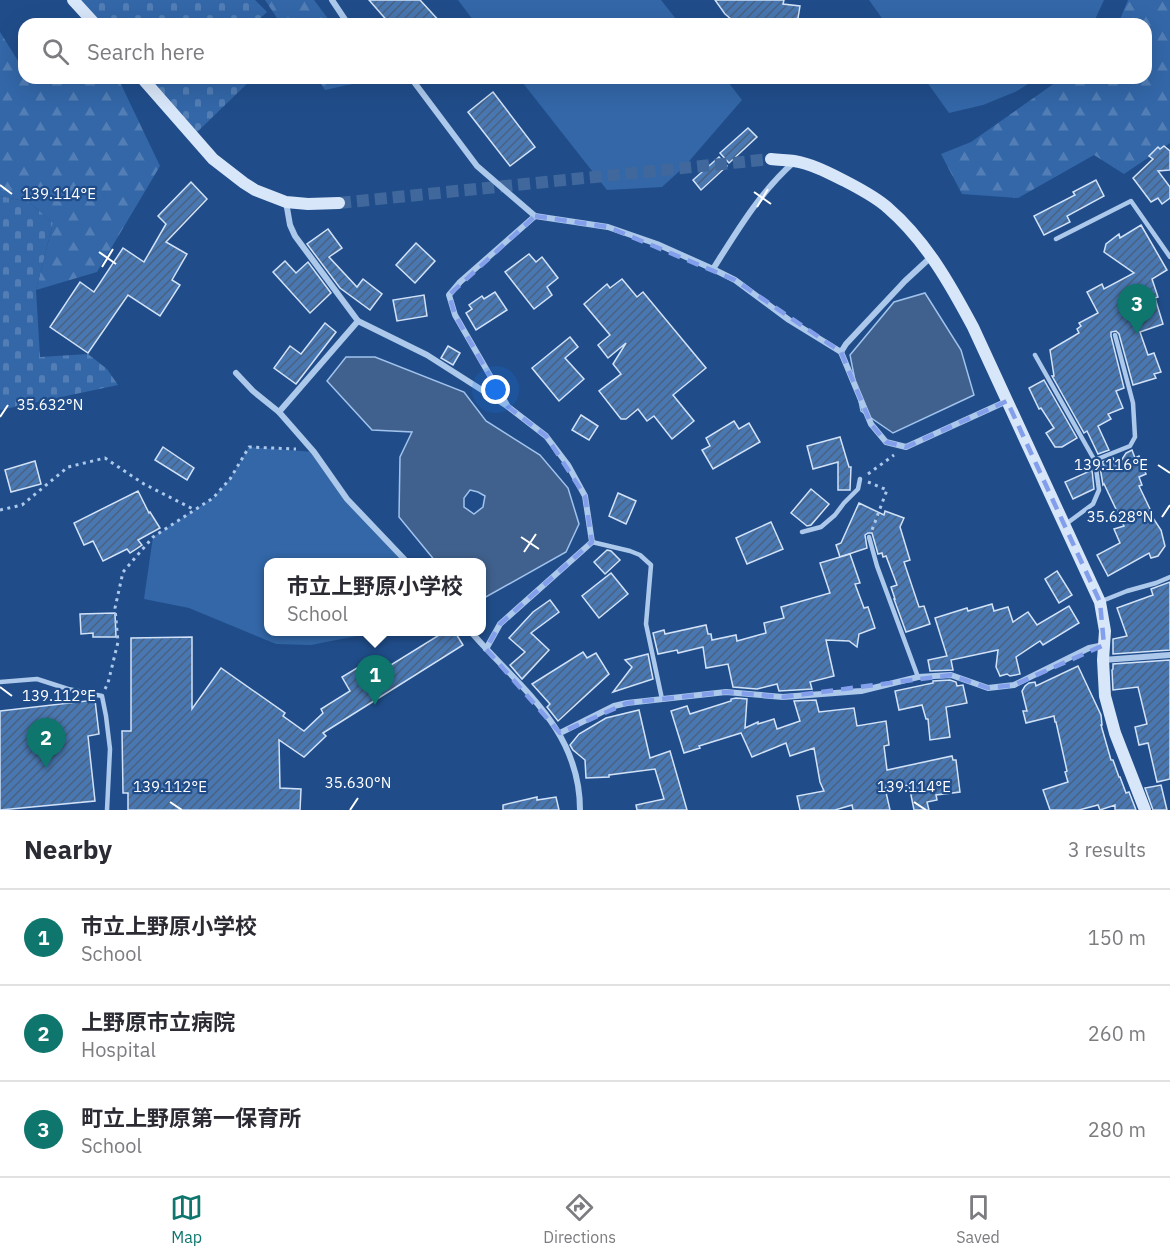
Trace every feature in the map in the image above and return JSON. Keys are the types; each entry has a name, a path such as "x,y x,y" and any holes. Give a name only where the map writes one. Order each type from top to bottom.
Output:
{"street":[{"path":"74,0 90,18"},
{"path":"332,0 344,18"},
{"path":"147,84 213,159 250,187 286,202 339,203"},
{"path":"416,84 477,166 535,216 608,227 657,244 735,280 789,320 841,352 871,424 886,442 906,447 1007,401"},
{"path":"771,159 795,161 829,173 873,197 916,235 950,284 973,327 1066,524 1100,602 1105,631 1103,660 1105,696 1115,733 1145,810"},
{"path":"713,269 747,215 775,180 795,161"},
{"path":"286,202 290,225 295,236 358,321 427,355 507,406 546,436 568,465 585,496 592,542 500,624 486,649"},
{"path":"507,406 455,315 449,295 460,282 535,216"},
{"path":"841,352 905,281 932,257"},
{"path":"279,412 358,321"},
{"path":"236,373 253,391 279,412 312,449 347,499 403,558"},
{"path":"475,636 543,709 560,733 577,780 580,810"},
{"path":"560,733 614,706 726,692 783,697 861,691 918,677 951,675 988,688 1014,685 1089,648 1104,645"},
{"path":"1103,660 1170,656"}],"lane":[{"path":"1056,239 1131,201 1170,257"},
{"path":"1095,460 1130,446 1135,437 1133,404 1115,335"},
{"path":"1035,355 1095,460 1099,490 1093,504 1066,524"},
{"path":"802,532 821,528 858,489 860,479"},
{"path":"870,537 877,566 918,677"},
{"path":"592,542 630,551 640,555 651,565 646,624 662,699"},
{"path":"1100,602 1170,578"},
{"path":"0,682 37,679 68,689 102,696 110,749 107,810"}],"path":[{"path":"102,696 118,642 115,608 123,572 153,537 213,498 230,479 249,447 312,449"},
{"path":"860,479 906,447"},
{"path":"0,510 22,505 68,467 105,458 144,484 195,510"},
{"path":"860,479 887,490 870,537"}],"highlighted area":[{"path":"535,216 608,227 735,280 841,352 871,424 886,442 906,447 1007,401 1100,602 1104,645 1014,685 988,688 951,675 783,697 726,692 627,703 560,733 486,649 500,624 592,542 585,496 546,436 507,406 455,315 449,295"}],"green space":[{"path":"73,0 255,0 267,12 260,18 90,18"},
{"path":"265,0 314,0 328,18 277,18"},
{"path":"458,0 661,0 675,18 472,18"},
{"path":"869,0 1104,0 1096,18 882,18"},
{"path":"1128,0 1170,0 1170,143 1124,174 1094,155 1018,198 962,194 941,154 971,142 1053,84 1152,84 1152,18 1120,18"},
{"path":"0,32 18,61 18,84 121,84 160,166 97,272 36,290 53,223 29,202 0,196"},
{"path":"147,84 247,84 193,136"},
{"path":"321,84 352,84 325,90"},
{"path":"524,84 730,84 742,100 684,167 662,187 607,190"},
{"path":"928,84 1028,84 983,105 949,113"},
{"path":"0,196 29,202 53,223 36,290 40,357 88,354 107,369 118,385 0,410"},
{"path":"249,447 314,452 347,499 403,558 264,558 264,636 357,636 311,645 276,644 189,608 144,599 153,537 213,498 230,479"}],"shaded area":[{"path":"925,293 961,350 974,395 893,433 861,411 850,355 894,302"},
{"path":"346,357 375,357 464,392 486,421 540,455 568,488 579,524 566,552 486,597 486,558 433,558 399,517 400,457 412,432 372,430 327,381","holes":["470,490 485,496 483,507 474,514 464,507 464,498"]}],"building":[{"path":"369,0 420,0 436,18 385,18"},
{"path":"715,0 784,0 783,4 800,6 798,18 730,18"},
{"path":"493,92 535,147 510,166 468,112"},
{"path":"748,128 757,137 729,163 720,153"},
{"path":"1164,146 1170,151 1170,170 1158,171 1170,187 1170,198 1162,204 1158,198 1151,202 1133,178 1153,159 1149,156 1158,147 1160,149"},
{"path":"719,157 727,166 701,190 693,180"},
{"path":"1096,180 1104,196 1067,216 1070,222 1044,235 1034,216 1075,195 1073,192"},
{"path":"191,182 207,199 166,242 187,254 172,280 180,285 160,316 128,295 88,353 50,327 80,282 94,292 123,248 144,262 166,224 158,216"},
{"path":"1141,225 1167,270 1152,279 1163,324 1140,332 1148,355 1154,353 1161,372 1154,374 1156,378 1133,385 1119,334 1116,331 1111,332 1124,388 1116,391 1123,408 1108,414 1111,419 1098,426 1109,450 1098,454 1087,431 1084,433 1052,376 1054,376 1050,350 1079,333 1077,329 1081,326 1079,323 1098,313 1087,292 1102,284 1104,289 1134,273 1104,252 1106,244 1119,234 1120,238"},
{"path":"328,229 342,248 329,257 357,287 363,279 382,294 370,310 340,288 307,244"},
{"path":"416,243 435,261 415,283 396,265"},
{"path":"529,254 536,262 542,257 558,278 547,287 552,295 534,309 505,272"},
{"path":"285,261 296,273 308,262 331,293 310,313 273,272"},
{"path":"622,279 637,297 643,292 706,368 673,395 694,421 672,439 654,416 647,421 638,409 626,419 621,419 599,391 621,374 613,364 626,343 608,358 598,345 610,335 584,304 607,284 610,288"},
{"path":"495,292 507,310 476,330 466,313 472,309 469,305 482,296 484,299"},
{"path":"424,295 427,316 397,321 393,300"},
{"path":"325,323 336,332 296,384 274,368 290,346 301,354"},
{"path":"570,337 578,347 565,358 584,379 559,401 532,368"},
{"path":"448,346 460,353 453,365 441,358"},
{"path":"1044,380 1077,438 1062,447 1055,447 1046,433 1054,428 1041,408 1039,409 1029,388"},
{"path":"581,415 598,426 589,440 572,430"},
{"path":"734,421 739,429 749,423 760,442 713,469 702,450 710,446 706,438"},
{"path":"840,437 849,467 851,467 850,490 838,490 838,462 813,469 807,446"},
{"path":"163,447 194,468 187,480 155,460"},
{"path":"1132,450 1135,458 1139,456 1146,474 1139,477 1142,485 1139,486 1150,509 1149,512 1161,530 1165,546 1158,556 1151,558 1149,553 1108,576 1097,555 1120,543 1114,529 1124,526 1103,485 1100,467 1104,466 1102,462 1113,458 1117,467 1126,453"},
{"path":"35,461 41,484 11,492 5,470"},
{"path":"1092,470 1094,489 1073,499 1065,482"},
{"path":"811,489 829,504 811,525 807,526 791,513"},
{"path":"138,491 160,528 138,540 142,545 130,553 127,549 103,561 93,541 84,545 74,523"},
{"path":"618,493 636,501 626,524 609,516"},
{"path":"859,503 884,515 885,511 904,518 900,527 910,560 904,562 919,607 924,606 930,624 906,632 891,587 897,585 886,556 883,557 882,553 878,554 872,533 865,535 867,548 840,557 836,545 841,543"},
{"path":"771,522 783,549 747,564 736,538"},
{"path":"607,550 620,560 605,574 594,562"},
{"path":"850,554 860,583 855,584 864,608 868,607 875,628 859,634 857,647 849,641 826,640 834,676 810,682 812,689 779,691 777,684 757,689 733,687 728,664 706,668 703,647 678,653 677,650 658,654 653,633 664,630 665,634 706,625 712,640 736,635 737,641 766,633 764,623 784,618 781,607 830,593 820,563"},
{"path":"1057,571 1072,595 1059,603 1045,579"},
{"path":"611,573 628,594 599,618 582,596"},
{"path":"1170,582 1170,650 1113,654 1113,639 1127,636 1117,608 1153,595 1151,589"},
{"path":"550,600 559,612 531,633 549,650 522,679 510,665 525,652 509,638 533,612"},
{"path":"992,604 994,611 1008,607 1013,622 1028,612 1037,625 1069,606 1079,623 1043,645 1040,641 1016,657 1020,674 1000,676 996,667 998,650 951,660 953,670 930,671 928,660 947,656 935,618 967,608 968,611"},
{"path":"115,613 116,637 93,637 93,633 81,634 80,614"},
{"path":"438,636 457,636 463,645 323,733 326,736 304,757 279,740 280,788 301,789 300,810 128,810 128,793 123,793 122,731 131,731 131,638 192,637 192,709 221,668 285,713 283,716 304,731 323,713 321,709 350,691 342,677 362,665 370,678"},
{"path":"583,652 587,658 596,653 609,674 558,721 547,707 550,704 532,684"},
{"path":"648,654 653,679 613,692 632,667 625,660"},
{"path":"1170,660 1170,779 1157,782 1148,743 1139,745 1135,727 1147,724 1138,687 1113,690 1112,670 1113,664"},
{"path":"1078,666 1101,715 1101,725 1111,760 1136,810 1115,810 1115,805 1100,810 1098,805 1079,810 1050,810 1043,790 1068,782 1056,722 1054,716 1026,723 1023,711 1027,711 1022,691 1029,683 1035,682 1036,686"},
{"path":"933,681 956,682 957,686 963,685 967,703 946,707 950,737 930,740 928,719 926,719 922,705 899,710 895,691 933,683"},
{"path":"736,698 747,699 745,728 758,722 758,724 774,719 777,729 800,721 794,701 816,700 819,712 854,708 857,726 886,721 889,745 884,746 887,770 952,756 953,760 956,760 960,792 936,795 937,800 927,802 929,810 914,810 909,785 885,788 890,810 853,810 852,805 835,810 800,810 797,796 824,791 820,782 814,748 790,756 786,743 752,757 741,733 684,753 671,711 687,706 690,714"},
{"path":"95,700 99,734 88,736 95,801 0,810 0,711"},
{"path":"639,710 650,758 670,751 687,810 637,810 636,805 664,799 655,769 609,775 609,777 586,778 585,760 570,745 579,734 606,718"},
{"path":"1161,785 1167,810 1153,810 1145,788"},
{"path":"537,797 537,800 556,797 559,810 503,810 503,805"}],"tunnel":[{"path":"339,203 771,159"}],"place":[{"name":"町立上野原第一保育所","path":"1137,334"},
{"name":"市立上野原小学校","path":"375,705"},
{"name":"上野原市立病院","path":"46,768"}]}
